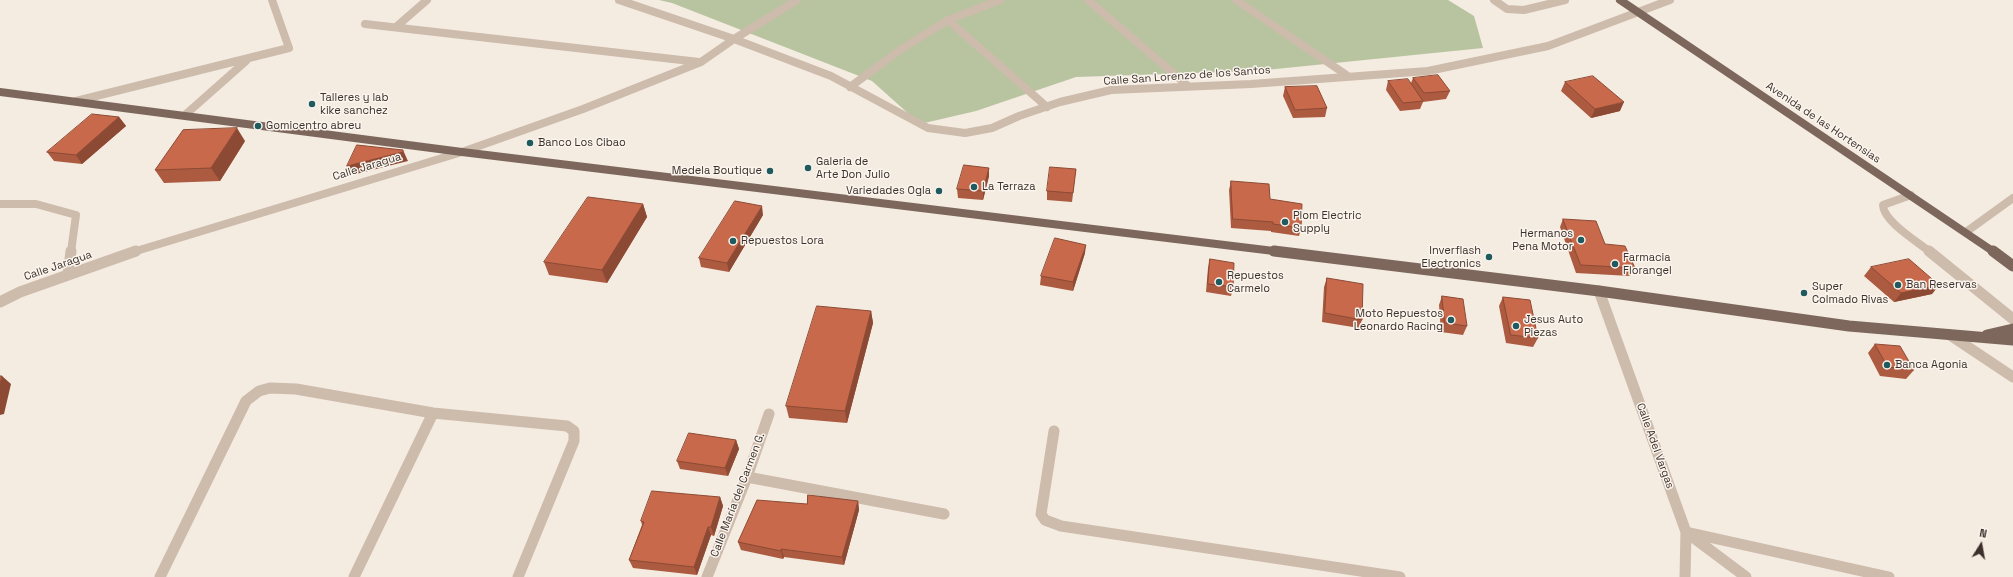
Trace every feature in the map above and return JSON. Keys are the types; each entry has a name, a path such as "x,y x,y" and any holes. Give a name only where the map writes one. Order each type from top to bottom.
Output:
{"main road":[{"name":"Avenida de las Hortensias","path":"1620,0 1966,232 2013,266"},
{"path":"0,92 462,152 1599,291 1849,326 2013,340"},
{"path":"1980,337 2013,329"},
{"path":"1980,337 2013,346"}],"street":[{"path":"76,101 248,60 289,48 272,0"},
{"path":"396,27 427,0"},
{"name":"Calle San Lorenzo de los Santos","path":"619,0 638,5 734,39 831,76 928,128 965,133 992,128 1019,116 1047,107 1111,90 1428,71 1494,59 1548,46 1670,0"},
{"name":"Calle Jaragua","path":"0,302 20,292 150,246 462,152 583,109 701,62 734,39 797,0"},
{"path":"850,87 900,50 948,20 1000,0"},
{"path":"1088,0 1188,86"},
{"path":"1236,0 1348,76"},
{"path":"1494,0 1507,9 1524,10 1565,0"},
{"path":"948,20 1047,107"},
{"path":"365,24 701,62"},
{"path":"185,115 248,60"},
{"path":"1911,195 1883,205 1883,211 1890,220 2013,320"},
{"path":"1966,232 2013,198"},
{"path":"0,204 36,204 76,215 68,275"},
{"name":"Calle Adel Vargas","path":"1599,291 1686,532"},
{"path":"1950,335 2013,377"},
{"path":"160,577 246,401 258,392 270,388 296,389 433,413 567,426 574,431 574,440 518,577"},
{"path":"354,577 433,413"},
{"name":"Calle María del Carmen G.","path":"707,577 747,477 769,414"},
{"path":"1054,431 1041,514 1045,520 1061,526 1400,577"},
{"path":"747,477 944,514"},
{"path":"1685,577 1686,532"},
{"path":"1686,532 1746,577"},
{"path":"1686,532 1889,577"}],"green space":[{"path":"659,0 1448,0 1474,16 1483,48 1256,71 1076,77 976,111 920,124 872,81 672,3"}],"building":[{"path":"1438,75 1450,91 1424,93 1413,78"},
{"path":"1593,76 1624,102 1595,109 1565,82"},
{"path":"1408,79 1423,101 1403,103 1388,81"},
{"path":"1317,86 1327,108 1295,110 1285,87"},
{"path":"92,114 119,117 76,155 47,152"},
{"path":"237,128 211,168 155,170 183,130"},
{"path":"357,145 403,150 403,152 347,166"},
{"path":"964,165 989,168 983,191 957,189"},
{"path":"1050,167 1076,169 1073,193 1047,191"},
{"path":"1231,181 1269,184 1270,199 1302,204 1301,228 1273,224 1273,222 1233,219"},
{"path":"588,197 643,204 602,270 544,262"},
{"name":"Repuestos Lora","path":"735,201 762,206 727,263 699,258"},
{"path":"1563,219 1596,221 1605,244 1625,246 1635,268 1581,265"},
{"path":"1055,238 1086,245 1073,282 1041,276"},
{"name":"Repuestos Carmelo","path":"1210,259 1234,263 1233,287 1208,284"},
{"path":"1909,259 1939,285 1901,293 1871,267"},
{"path":"1327,278 1363,284 1362,320 1325,313"},
{"path":"1442,296 1463,299 1467,326 1445,323"},
{"path":"1503,297 1530,300 1538,338 1511,335"},
{"path":"817,306 871,311 845,411 786,406"},
{"path":"1875,344 1900,346 1914,370 1888,367"},
{"path":"689,433 736,440 725,468 677,461"},
{"path":"652,491 720,497 711,527 708,527 694,567 629,560 644,522 641,521"},
{"path":"808,495 858,501 842,557 781,549 781,551 738,542 757,500 807,504"}],"place":[{"name":"Talleres y lab kike sanchez","path":"312,104"},
{"name":"Gomicentro abreu","path":"258,126"},
{"name":"Banco Los Cibao","path":"530,143"},
{"name":"Galeria de Arte Don Julio","path":"808,168"},
{"name":"Medela Boutique","path":"770,171"},
{"name":"La Terraza","path":"974,187"},
{"name":"Variedades Ogla","path":"939,191"},
{"name":"Plom Electric Supply","path":"1285,222"},
{"name":"Hermanos Pena Motor","path":"1581,240"},
{"name":"Repuestos Lora","path":"733,241"},
{"name":"Inverflash Electronics","path":"1489,257"},
{"name":"Farmacia Florangel","path":"1615,264"},
{"name":"Repuestos Carmelo","path":"1219,282"},
{"name":"Ban Reservas","path":"1898,285"},
{"name":"Super Colmado Rivas","path":"1804,293"},
{"name":"Moto Repuestos Leonardo Racing","path":"1451,320"},
{"name":"Jesus Auto Piezas","path":"1516,326"},
{"name":"Banca Agonia","path":"1887,365"}]}
